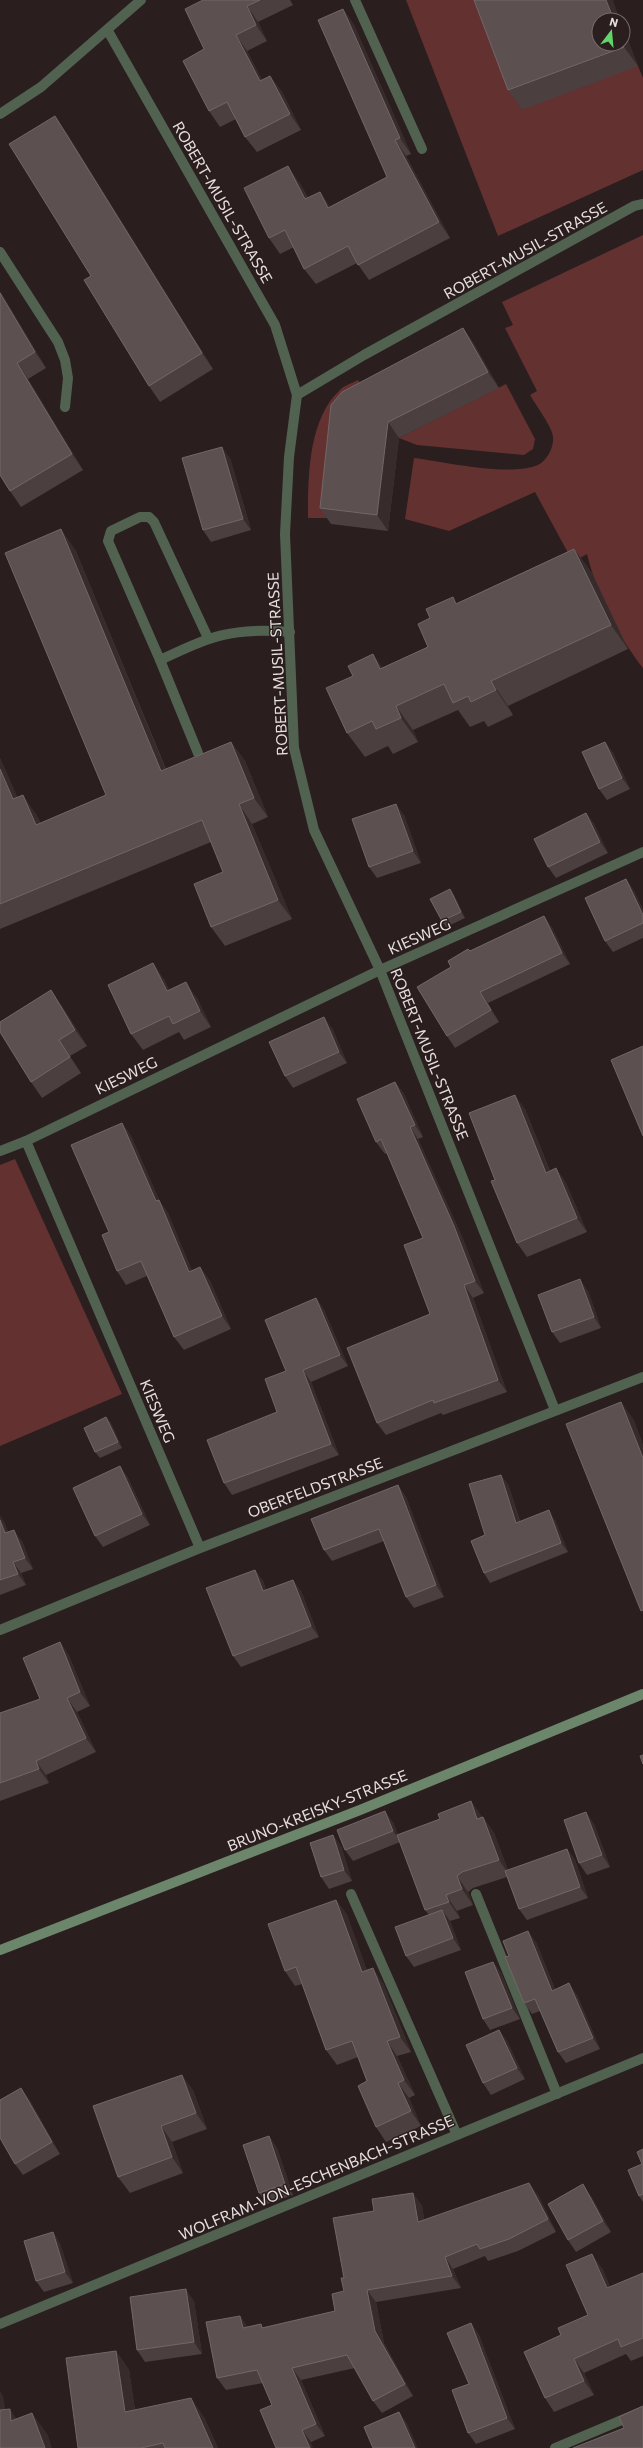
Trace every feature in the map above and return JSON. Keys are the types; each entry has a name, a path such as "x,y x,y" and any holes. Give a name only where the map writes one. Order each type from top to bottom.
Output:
{"street":[{"path":"0,114 41,87 108,30 140,0"},
{"path":"355,0 422,149"},
{"name":"ROBERT-MUSIL-STRASSE","path":"108,30 276,325 297,395 289,457 285,534 294,748 314,830 380,970 555,1410"},
{"name":"ROBERT-MUSIL-STRASSE","path":"297,395 364,355 634,206 643,204"},
{"path":"0,252 58,342 65,360 68,378 65,407"},
{"path":"198,753 160,660 108,541 111,531 140,517 149,517 154,522 208,638"},
{"path":"160,660 208,638 228,632 256,630 290,632"},
{"name":"KIESWEG","path":"200,1548 26,1141 380,970 643,852"},
{"path":"0,1151 26,1141"},
{"name":"OBERFELDSTRASSE","path":"0,1630 200,1548 643,1377"},
{"name":"BRUNO-KREISKY-STRASSE","path":"0,1950 360,1810 643,1694"},
{"path":"351,1894 457,2135"},
{"path":"476,1894 557,2094"},
{"name":"WOLFRAM-VON-ESCHENBACH-STRASSE","path":"0,2324 643,2058"},
{"path":"555,2448 643,2411"}],"shaded area":[{"path":"406,0 481,0 591,46 591,52 605,52 638,66 643,78 643,170 498,236"},
{"path":"643,235 643,668 625,643 609,614 596,584 587,554 573,562 535,492 449,531 405,519 414,458 509,470 523,469 543,462 551,450 553,441 552,433 530,395 537,391 505,328 513,325 502,302"},
{"path":"358,380 370,399 327,518 308,518 308,485 312,450 316,433 329,402 342,388"},
{"path":"506,384 535,439 533,449 524,455 417,445 399,438"},
{"path":"15,1159 122,1394 0,1446 0,1165"}],"building":[{"path":"203,0 260,0 247,6 256,25 236,35 260,81 270,76 290,114 245,137 227,102 209,111 183,61 204,49 185,9"},
{"path":"474,0 606,0 611,12 591,12 591,52 611,52 508,90"},
{"path":"343,9 400,138 395,140 439,222 358,265 348,246 304,269 285,230 269,238 244,188 288,166 305,199 320,192 328,208 387,177 318,20"},
{"path":"55,116 202,353 149,386 84,280 91,276 9,144"},
{"path":"0,293 35,352 17,363 72,454 10,491 0,475"},
{"path":"463,328 488,372 388,422 377,515 320,508 331,405 342,392"},
{"path":"222,447 243,519 203,530 182,458"},
{"path":"61,529 161,771 231,742 254,798 239,804 278,900 211,927 194,884 223,872 202,820 0,904 0,769 13,799 23,795 36,825 106,795 5,553"},
{"path":"574,549 611,625 491,681 496,690 471,702 468,696 453,703 444,684 396,706 401,718 376,729 372,721 347,733 326,688 353,676 348,666 373,654 380,669 428,647 418,624 430,618 426,609 453,597 456,604"},
{"path":"605,742 622,778 599,789 582,752"},
{"path":"396,804 413,851 369,867 352,819"},
{"path":"586,813 600,842 548,867 534,839"},
{"path":"626,879 643,915 643,923 605,941 585,898"},
{"path":"450,889 461,912 442,921 430,899"},
{"path":"544,916 562,953 480,992 491,1010 447,1036 417,987 451,967 448,961 468,949 470,951"},
{"path":"153,963 167,991 186,982 200,1011 173,1024 169,1016 131,1034 108,985"},
{"path":"51,990 75,1030 59,1040 70,1057 31,1082 0,1032 0,1022"},
{"path":"324,1017 339,1052 285,1076 269,1042"},
{"path":"643,1046 643,1136 611,1060"},
{"path":"395,1082 415,1125 410,1127 454,1226 475,1281 464,1285 498,1380 434,1403 433,1400 377,1423 347,1348 430,1314 404,1245 423,1238 381,1139 376,1142 357,1099"},
{"path":"515,1095 546,1173 556,1168 577,1218 517,1243 491,1181 495,1180 469,1113"},
{"path":"122,1123 156,1201 159,1200 189,1272 200,1267 222,1316 174,1337 141,1261 117,1271 102,1235 109,1232 71,1145"},
{"path":"580,1279 594,1317 552,1332 538,1295"},
{"path":"316,1298 340,1355 303,1370 331,1444 224,1483 207,1440 277,1412 265,1379 286,1371 265,1320"},
{"path":"621,1402 643,1458 643,1610 641,1611 566,1424"},
{"path":"106,1417 118,1442 95,1452 84,1428"},
{"path":"120,1466 142,1514 95,1536 73,1488"},
{"path":"501,1475 516,1523 549,1510 561,1543 484,1573 471,1541 485,1535 469,1484"},
{"path":"398,1485 436,1585 406,1597 379,1529 324,1550 311,1519"},
{"path":"0,1520 5,1533 14,1530 25,1558 13,1562 18,1574 0,1580"},
{"path":"255,1570 263,1591 293,1580 311,1626 233,1656 206,1588"},
{"path":"60,1642 80,1692 67,1698 86,1738 36,1761 39,1769 0,1783 0,1713 40,1699 23,1658"},
{"path":"643,1755 643,1764 640,1756"},
{"path":"471,1801 477,1819 483,1817 499,1860 462,1872 457,1876 462,1889 446,1895 449,1902 425,1910 397,1835 440,1819 438,1814"},
{"path":"385,1811 393,1831 345,1850 337,1830"},
{"path":"586,1812 602,1855 579,1863 564,1820"},
{"path":"333,1835 344,1870 321,1877 310,1843"},
{"path":"567,1849 580,1887 519,1909 505,1871"},
{"path":"336,1900 362,1972 373,1968 400,2037 387,2041 404,2080 398,2083 411,2111 376,2127 358,2086 367,2081 352,2041 326,2050 296,1967 285,1971 268,1924"},
{"path":"442,1910 453,1938 406,1956 395,1927"},
{"path":"528,1931 552,1991 569,1983 593,2038 558,2052 535,1999 524,2003 505,1957 509,1956 503,1941"},
{"path":"493,1962 512,2008 483,2019 465,1972"},
{"path":"499,2030 517,2068 483,2083 466,2045"},
{"path":"182,2075 196,2113 161,2126 172,2157 118,2177 93,2106"},
{"path":"21,2088 52,2142 15,2164 0,2138 0,2100"},
{"path":"269,2136 285,2184 259,2193 243,2145"},
{"path":"643,2149 643,2194 639,2196 628,2170 642,2164 637,2152"},
{"path":"529,2183 548,2219 509,2239 480,2249 477,2244 445,2257 452,2276 367,2290 375,2331 405,2384 373,2401 347,2355 292,2368 316,2424 302,2430 310,2448 276,2448 260,2410 272,2405 257,2370 217,2378 206,2322 240,2316 243,2328 261,2324 262,2328 335,2311 332,2294 344,2291 341,2278 344,2278 333,2218 374,2211 372,2199 413,2193 418,2222"},
{"path":"583,2184 603,2221 568,2240 548,2204"},
{"path":"53,2232 65,2272 36,2281 24,2241"},
{"path":"592,2254 607,2288 643,2273 643,2338 621,2347 618,2339 574,2359 584,2381 545,2398 524,2352 561,2335 558,2328 588,2315 566,2265"},
{"path":"186,2289 194,2342 137,2350 130,2297"},
{"path":"471,2323 507,2418 468,2433 452,2390 469,2384 447,2333"},
{"path":"116,2351 125,2412 191,2398 213,2448 165,2448 163,2443 141,2448 78,2448 66,2358"},
{"path":"643,2406 643,2448 573,2448 624,2428 619,2417"},
{"path":"10,2409 11,2421 32,2413 45,2448 0,2448 0,2410"},
{"path":"399,2412 415,2448 373,2448 364,2427"}]}
